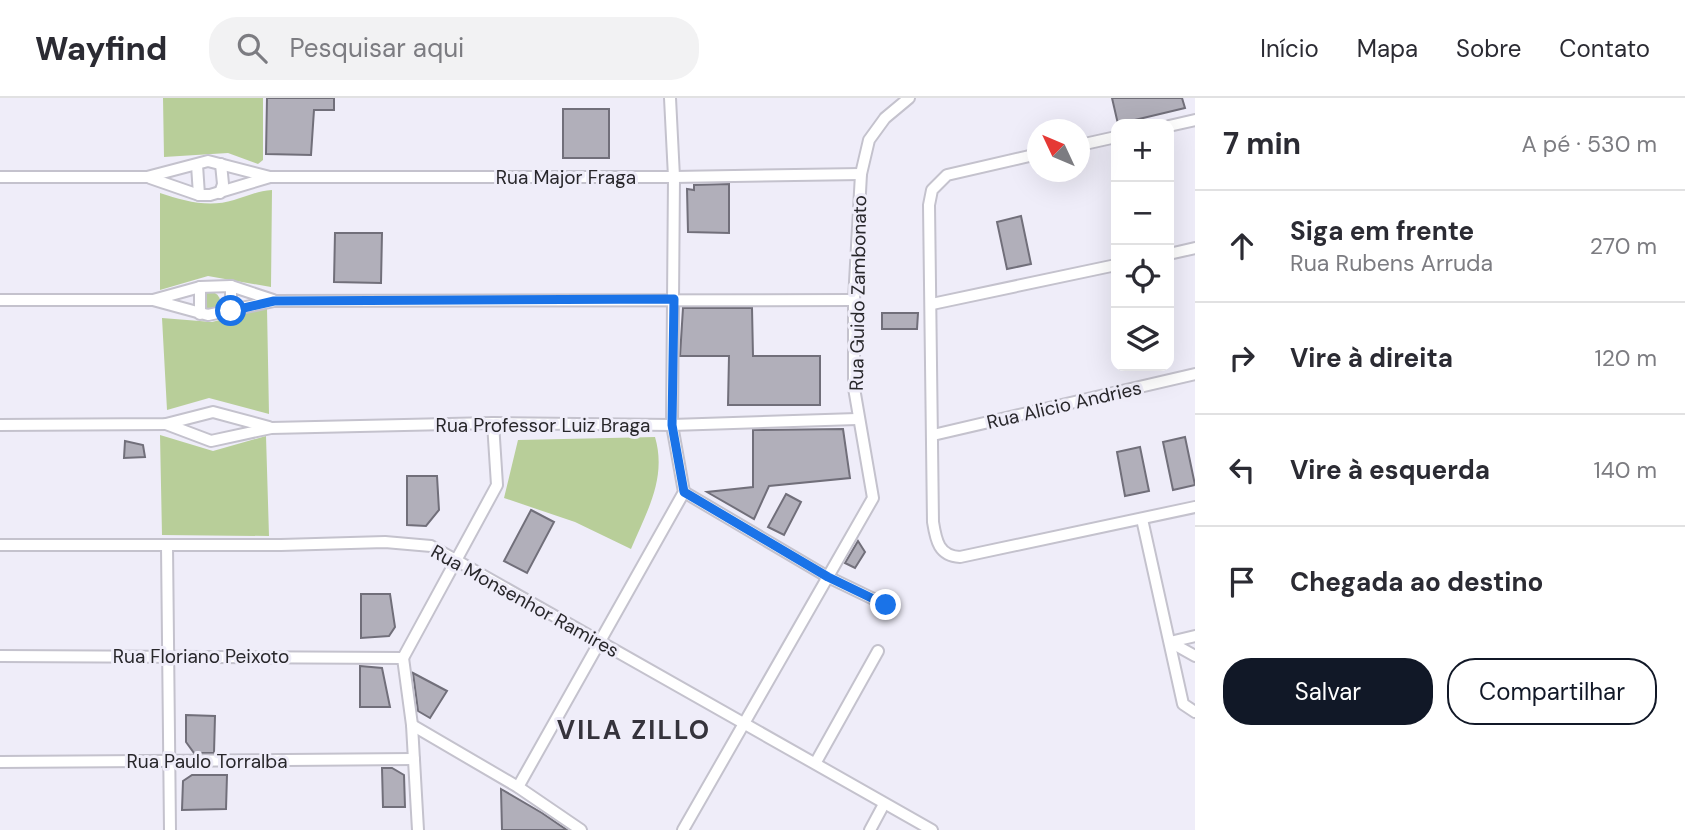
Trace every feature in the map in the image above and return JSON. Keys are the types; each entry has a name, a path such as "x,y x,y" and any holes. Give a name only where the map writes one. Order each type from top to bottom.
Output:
{"street":[{"path":"518,787 684,492 672,425 674,177 670,98"},
{"name":"Rua Guido Zambonato","path":"683,830 873,498 857,419 854,300 861,174 869,140 885,118 909,98"},
{"path":"1174,125 1195,120"},
{"path":"1090,143 1111,138"},
{"path":"1027,157 947,175 932,190 929,205 933,435 935,537 939,548 949,556 976,554 1195,507"},
{"name":"Rua Major Fraga","path":"0,177 147,177 208,161 270,177 861,174"},
{"path":"220,193 223,176 221,164"},
{"path":"197,165 200,195"},
{"name":"Rua Major Fraga","path":"147,177 200,195 220,193 270,177"},
{"path":"1174,253 1195,248"},
{"path":"932,304 1111,266"},
{"path":"0,300 153,300 200,287 231,286 274,301"},
{"path":"231,286 231,311"},
{"path":"200,287 200,314"},
{"path":"153,300 200,314 231,311 274,301 854,300"},
{"name":"Rua Alicio Andries","path":"933,435 1195,374"},
{"path":"199,438 198,424 203,412"},
{"name":"Rua Professor Luiz Braga","path":"0,425 166,424 203,412 224,414 271,428"},
{"path":"224,414 229,425 228,438"},
{"name":"Rua Professor Luiz Braga","path":"166,424 211,441 271,428 493,423 672,425 857,419"},
{"path":"418,830 412,725 403,658 496,485 493,423"},
{"path":"684,492 828,577 886,605"},
{"path":"1142,519 1182,704 1195,712"},
{"name":"Rua Monsenhor Ramires","path":"0,545 167,546 385,542 431,546 817,762 932,830"},
{"path":"167,546 170,830"},
{"path":"1170,642 1195,636"},
{"path":"1170,642 1195,656"},
{"path":"817,762 878,651"},
{"name":"Rua Floriano Peixoto","path":"0,656 403,658"},
{"path":"412,725 518,787 581,830"},
{"name":"Rua Paulo Torralba","path":"0,762 414,759"},
{"path":"870,830 884,804"}],"green space":[{"path":"163,98 263,98 263,160 258,164 228,153 164,157"},
{"path":"272,190 271,287 208,276 160,290 160,193 187,201 215,203"},
{"path":"207,292 215,292 220,301 218,308 207,310 202,305 202,297"},
{"path":"267,308 269,414 209,398 167,410 162,318 212,322"},
{"path":"160,435 213,451 266,436 269,536 162,535"},
{"path":"655,437 659,466 654,494 631,549 575,522 504,498 518,440"}],"building":[{"path":"267,98 334,98 334,110 314,110 311,155 266,154"},
{"path":"1112,98 1182,98 1185,108 1139,119 1117,119"},
{"path":"563,109 609,109 609,158 563,158"},
{"path":"729,184 729,233 688,232 687,189 694,190 694,185"},
{"path":"1021,216 1031,264 1007,269 997,222"},
{"path":"335,233 382,233 381,283 334,282"},
{"path":"683,308 752,308 753,356 820,356 820,405 728,405 729,356 680,356"},
{"path":"882,313 918,313 917,329 882,329"},
{"path":"843,429 850,478 769,486 754,519 707,492 753,487 753,430"},
{"path":"1185,437 1195,485 1173,490 1163,442"},
{"path":"125,441 143,445 145,457 124,458"},
{"path":"1140,447 1149,491 1125,496 1117,452"},
{"path":"407,476 437,476 439,510 426,526 407,525"},
{"path":"786,494 801,502 784,535 768,527"},
{"path":"531,510 554,522 527,573 504,561"},
{"path":"858,541 865,552 855,568 845,563"},
{"path":"361,594 390,594 395,627 389,636 361,638"},
{"path":"360,666 382,668 390,707 360,707"},
{"path":"413,673 447,691 430,718 418,711"},
{"path":"186,715 215,716 214,753 194,753 186,742"},
{"path":"382,768 392,768 404,775 405,807 383,807"},
{"path":"192,775 227,775 226,809 182,810 183,781"},
{"path":"501,789 542,813 567,830 502,830"}],"district":[{"name":"VILA ZILLO","path":"634,730"}],"route":[{"path":"231,311 274,301 674,299 672,425 684,492 828,577 886,605"}]}
